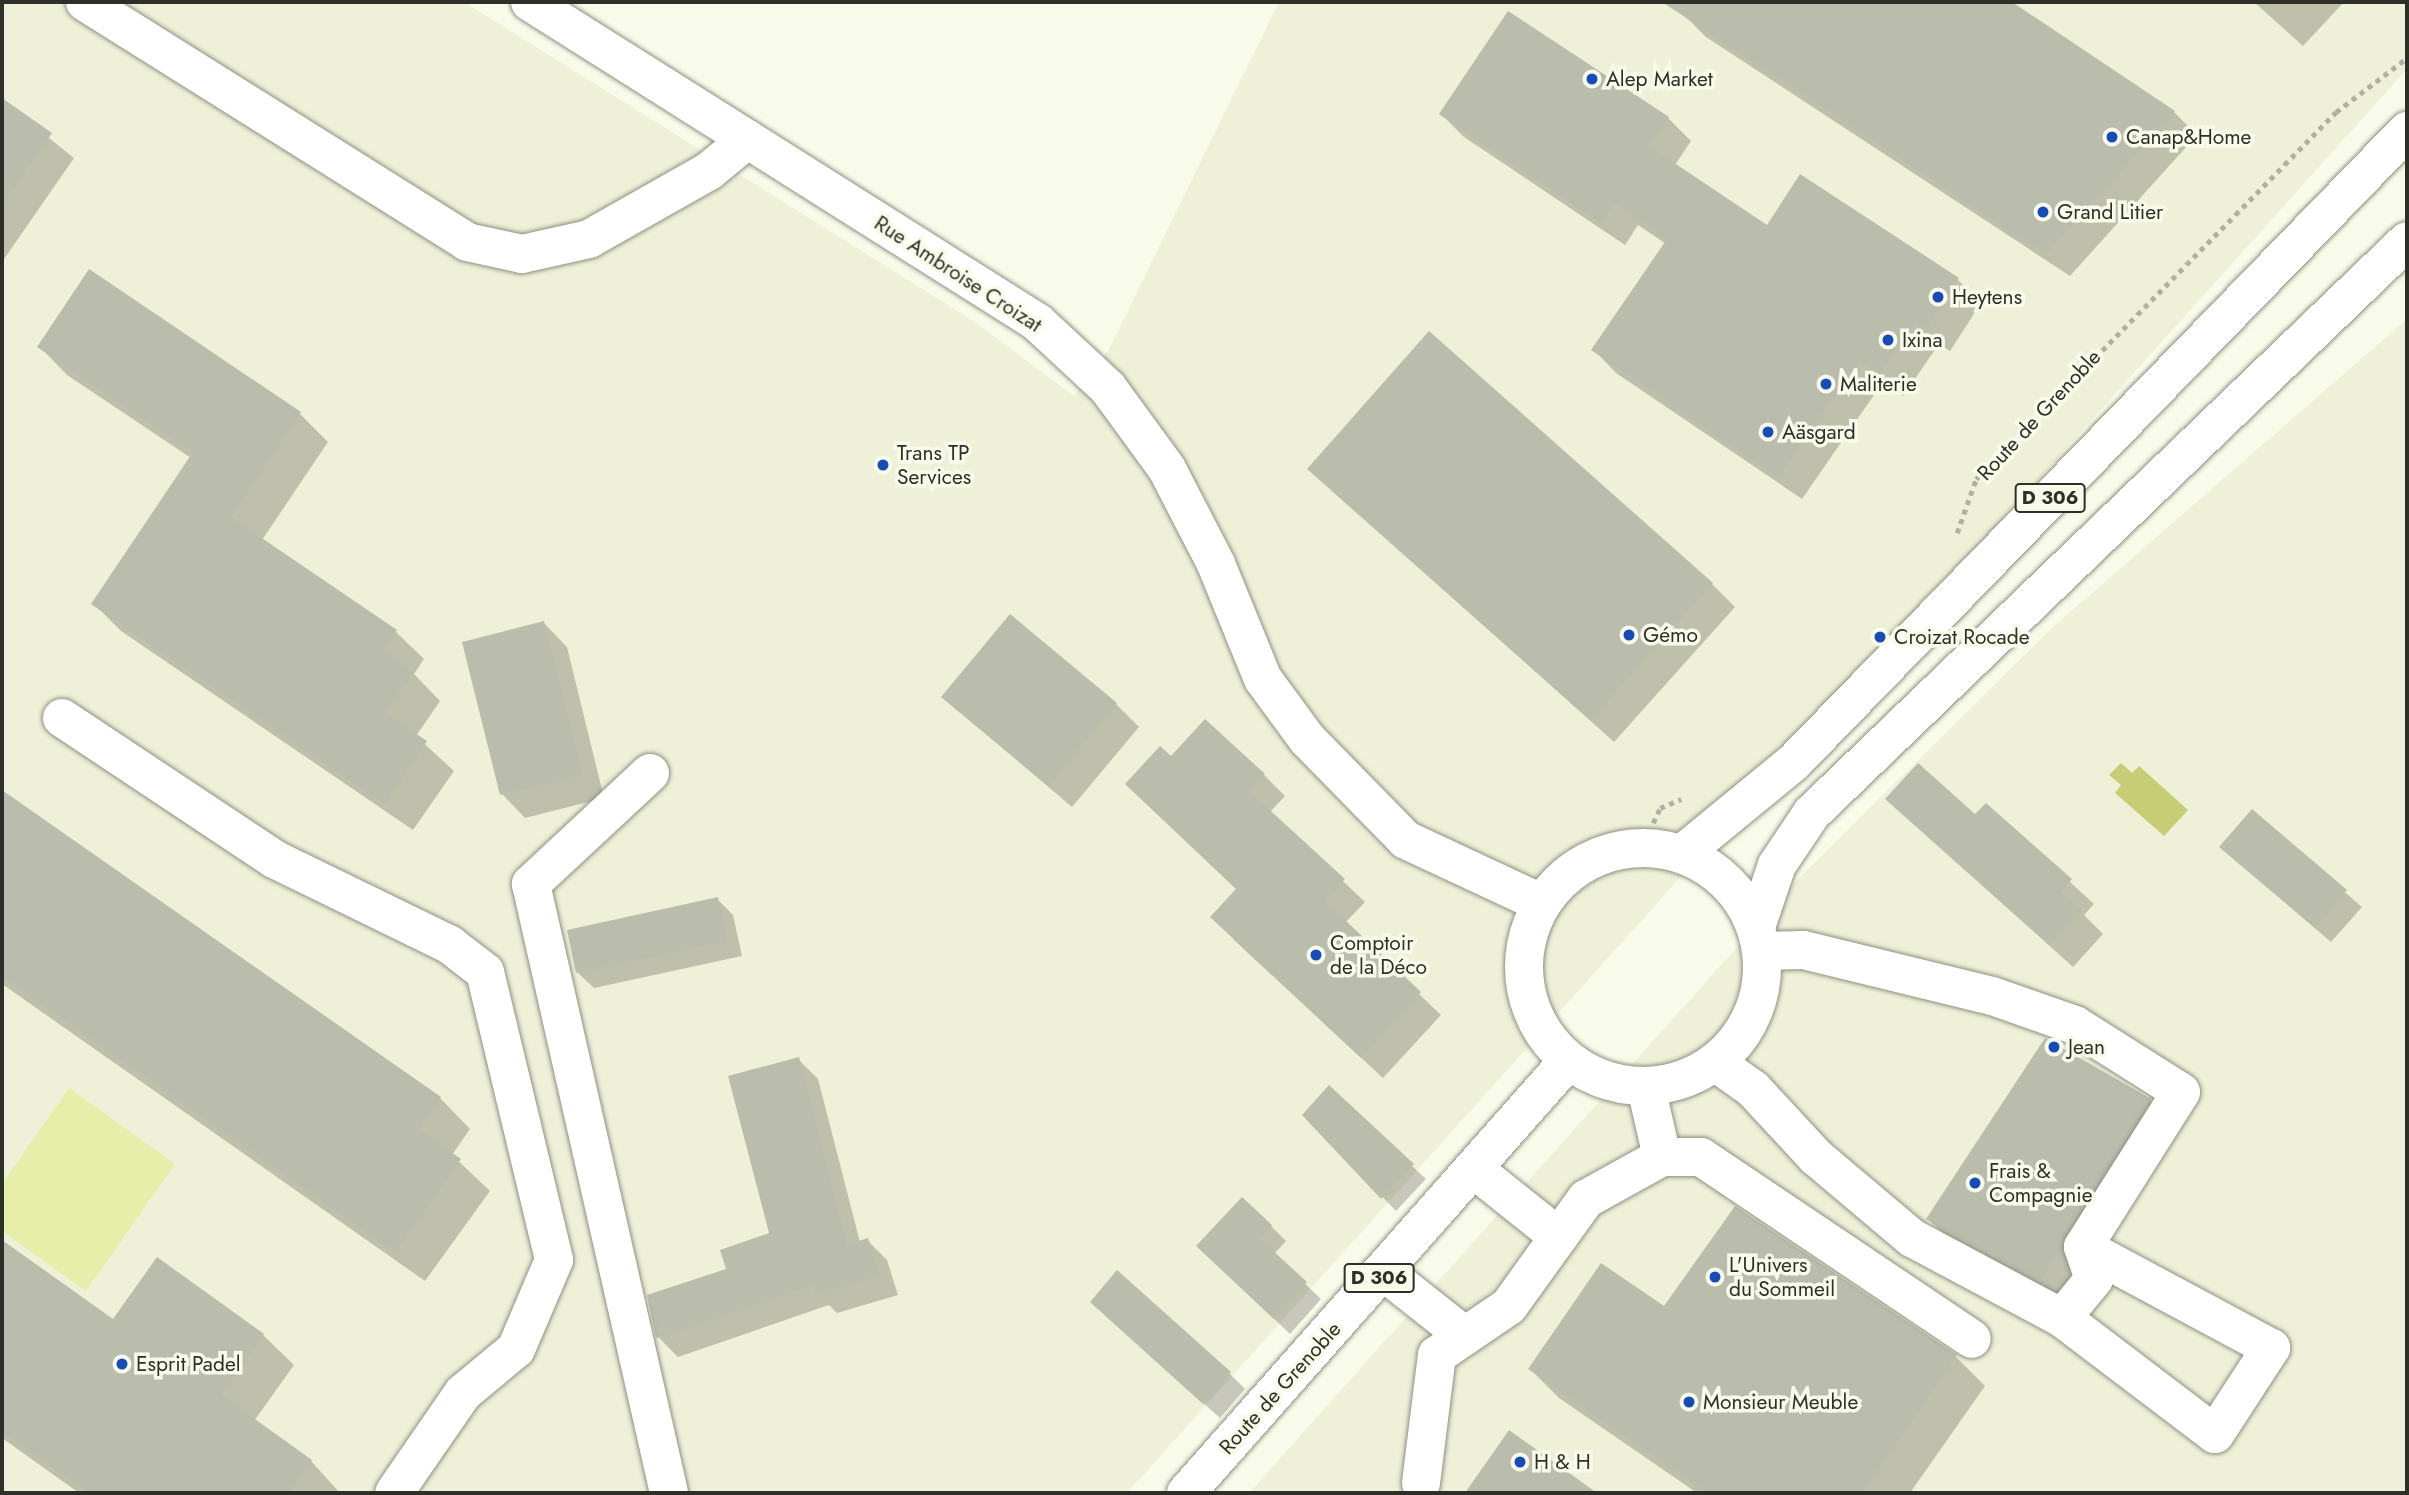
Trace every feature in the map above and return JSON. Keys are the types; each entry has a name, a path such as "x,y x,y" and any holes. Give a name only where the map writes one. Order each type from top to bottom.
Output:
{"main road":[{"path":"85,2 467,242 522,254 589,239 709,171 748,139"},
{"name":"Rue Ambroise Croizat","path":"530,2 1037,322 1108,388 1167,469 1216,564 1263,679 1307,739 1406,840 1541,903"},
{"name":"D 306","path":"1666,850 1794,762 2407,131"},
{"name":"D 306","path":"1758,939 1777,865 1812,813 2407,242"},
{"path":"62,718 274,859 450,945 485,972 554,1261 516,1349 463,1393 394,1493"},
{"path":"650,773 530,884 669,1493"},
{"path":"1666,850 1714,870 1758,939 1753,1013 1715,1062 1682,1080 1646,1087 1605,1081 1568,1061 1544,1036 1528,1004 1527,935 1541,903 1569,871 1608,852 1666,850"},
{"path":"1758,939 1992,996 2075,1026 2181,1092 2084,1247 2094,1279 2062,1318"},
{"name":"Route de Grenoble","path":"1186,1493 1475,1170 1568,1061"},
{"path":"1715,1062 1753,1089 1816,1157 1912,1238 2062,1318 2215,1434 2271,1348 2084,1247"},
{"path":"1646,1087 1662,1157"},
{"path":"1422,1483 1437,1355 1509,1306 1586,1199 1662,1157 1701,1157 1972,1339"},
{"path":"1475,1170 1559,1237"},
{"path":"1384,1272 1465,1336"}],"path":[{"name":"Route de Grenoble","path":"1954,541 1976,479 2336,112 2407,58"},
{"path":"1666,850 1660,807 1693,795"}],"shaded area":[{"path":"2,2 464,2 972,320 1074,396 1108,351 1279,2 2407,2 2407,69 1127,1493 2,1493"},
{"path":"2407,319 2407,1493 1249,1493 1797,880 2053,627"},
{"path":"2121,763 2132,773 2139,766 2188,810 2164,836 2115,793 2121,785 2109,775"},
{"path":"69,1088 175,1164 86,1291 2,1231 2,1184"}],"building":[{"path":"1662,2 2012,2 2175,111 2046,254"},
{"path":"1508,11 1669,117 1649,146 1767,225 1800,174 1959,278 1926,329 1915,322 1879,374 1859,360 1778,477 1591,350 1667,239 1615,203 1601,223 1439,114"},
{"path":"2,98 52,133 2,205"},
{"path":"89,269 301,412 231,517 397,630 383,651 414,672 385,713 427,741 385,804 91,604 193,452 37,347"},
{"path":"1429,331 1713,583 1590,720 1307,469"},
{"path":"1010,614 1117,703 1048,786 941,697"},
{"path":"544,621 582,775 500,795 462,642"},
{"name":"Comptoir de la Déco","path":"1205,719 1265,774 1249,791 1345,879 1325,901 1421,992 1361,1058 1210,917 1236,889 1125,784 1160,746 1171,756"},
{"path":"1918,763 1975,814 1986,803 2072,879 2061,892 2081,910 2049,945 1885,799"},
{"path":"2,790 441,1097 419,1129 461,1159 395,1252 2,976"},
{"path":"2252,809 2347,890 2315,928 2219,847"},
{"path":"718,897 727,941 576,973 567,930"},
{"path":"2045,1038 2151,1099 2040,1281 1926,1219"},
{"path":"799,1057 847,1245 868,1238 879,1275 816,1294 813,1285 656,1338 647,1295 726,1269 720,1250 769,1233 728,1076"},
{"path":"1329,1085 1414,1164 1381,1199 1302,1115"},
{"path":"1242,1197 1272,1225 1259,1238 1307,1282 1274,1319 1196,1246"},
{"path":"1735,1206 1957,1355 1862,1493 1708,1493 1528,1369 1601,1263 1664,1306"},
{"name":"Esprit Padel","path":"2,1240 113,1319 157,1257 264,1334 221,1395 312,1460 289,1493 89,1493 2,1431"},
{"path":"1117,1270 1231,1372 1203,1404 1090,1302"},
{"name":"H & H","path":"1509,1430 1597,1493 1465,1493"}],"place":[{"name":"Alep Market","path":"1592,79"},
{"name":"Canap&Home","path":"2112,137"},
{"name":"Grand Litier","path":"2043,212"},
{"name":"Heytens","path":"1938,297"},
{"name":"Ixina","path":"1888,340"},
{"name":"Maliterie","path":"1826,384"},
{"name":"Aäsgard","path":"1768,432"},
{"name":"Trans TP Services","path":"883,465"},
{"name":"Gémo","path":"1629,635"},
{"name":"Croizat Rocade","path":"1880,637"},
{"name":"Comptoir de la Déco","path":"1316,955"},
{"name":"Jean","path":"2054,1047"},
{"name":"Frais & Compagnie","path":"1975,1183"},
{"name":"L'Univers du Sommeil","path":"1715,1277"},
{"name":"Esprit Padel","path":"122,1364"},
{"name":"Monsieur Meuble","path":"1689,1402"},
{"name":"H & H","path":"1520,1462"}]}
